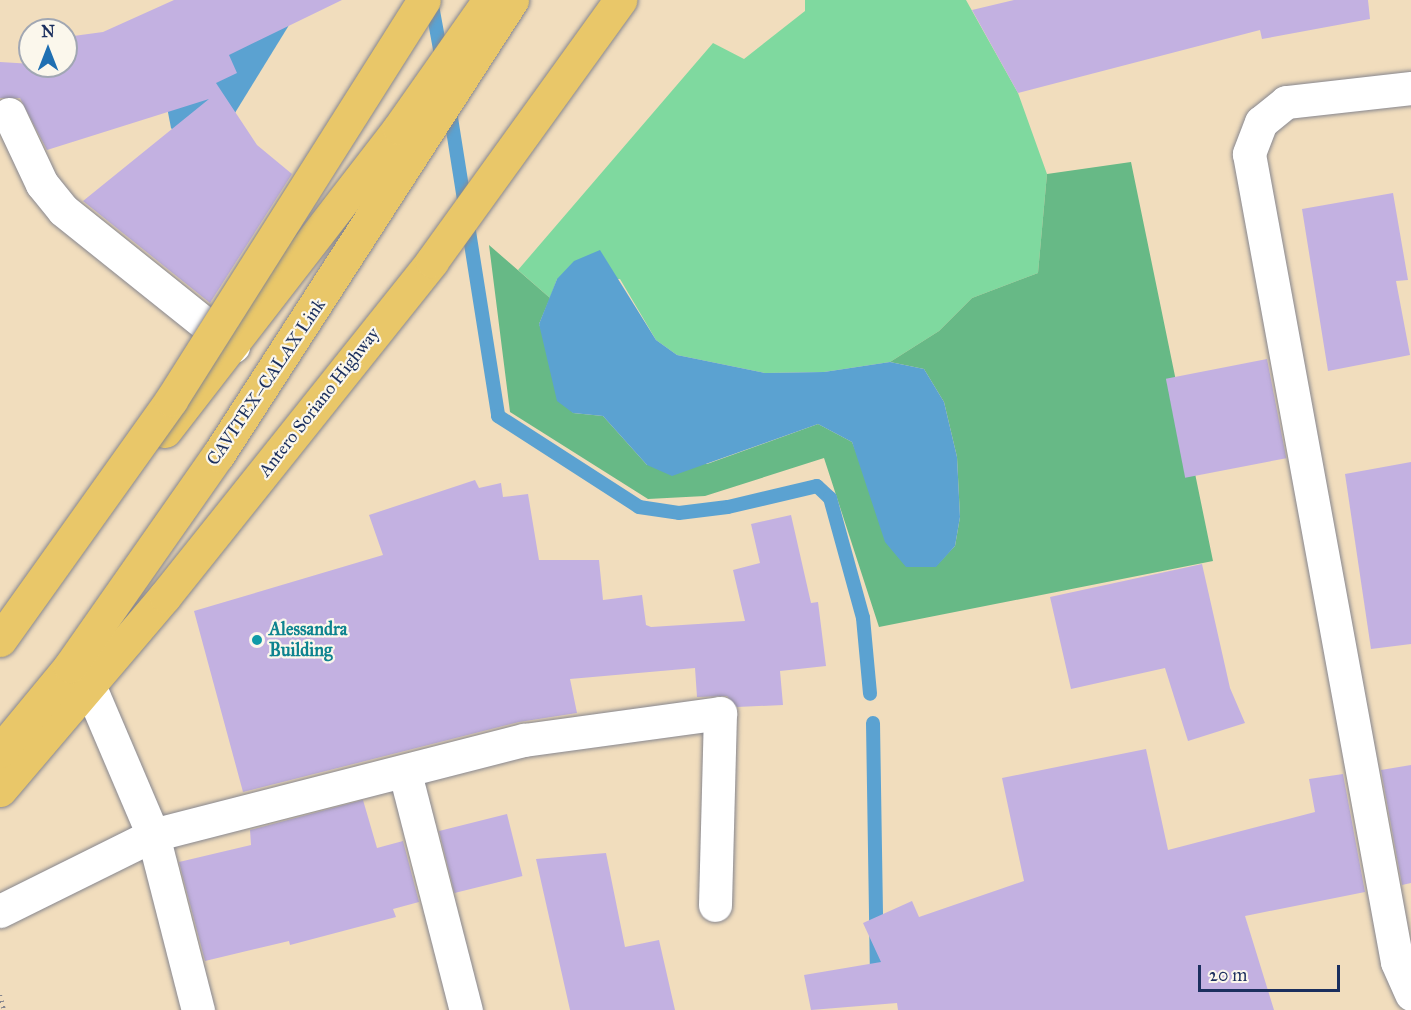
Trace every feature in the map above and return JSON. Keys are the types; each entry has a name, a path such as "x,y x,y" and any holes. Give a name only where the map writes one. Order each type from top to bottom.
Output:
{"main road":[{"path":"0,640 171,400 424,0"},
{"path":"0,635 233,346 399,128 489,0"},
{"name":"CAVITEX–CALAX Link","path":"0,751 69,666 218,455 512,0"},
{"name":"Antero Soriano Highway","path":"0,790 89,685 432,261 495,180 620,0"}],"street":[{"path":"1411,88 1286,102 1261,122 1249,154 1397,962 1411,994"},
{"path":"9,114 42,184 63,210 233,346"},
{"path":"89,685 153,835 198,1010"},
{"path":"0,911 153,835 579,729 720,713 715,905"},
{"path":"405,773 466,1010"}],"path":[{"path":"0,995 4,1010"}],"green space":[{"path":"805,0 966,0 1018,93 1047,174 1038,273 972,298 939,331 890,362 824,372 765,373 677,355 656,340 620,279 557,279 550,298 518,270 713,43 744,59 805,11"},
{"path":"1131,162 1213,561 879,627 824,458 705,496 648,499 510,412 489,245 550,298 539,324 573,413 603,416 647,465 707,464 818,424 852,442 871,488 935,567 955,546 960,517 957,457 944,402 924,369 890,362 939,331 972,298 1038,273 1047,174"}],"water":[{"path":"294,17 214,147 188,146 171,128 166,102 181,80"},
{"path":"600,250 656,340 677,355 765,373 824,372 890,362 924,369 944,402 957,457 960,517 955,546 936,567 906,567 885,542 852,442 818,424 672,476 647,465 603,416 573,413 557,401 539,324 557,279 574,261"}],"building":[{"path":"174,0 342,0 229,55 237,73 216,83 257,145 292,174 210,303 83,201 209,99 47,150 20,98 0,98 0,62 18,63 18,78 78,78 78,35 103,32"},
{"path":"1014,0 1368,0 1370,19 1262,39 1260,30 1018,93 972,10"},
{"path":"1393,193 1408,280 1396,281 1410,355 1328,371 1302,209"},
{"path":"1267,359 1286,458 1185,478 1166,379"},
{"path":"1411,462 1411,644 1371,649 1345,474"},
{"path":"475,480 479,488 501,483 503,497 528,494 539,560 599,560 603,600 642,595 646,625 651,627 745,621 733,570 760,563 751,524 791,515 811,603 818,602 826,666 780,671 783,705 737,707 727,696 697,697 695,668 570,679 577,713 519,722 243,792 194,611 383,555 369,515"},
{"path":"1202,564 1230,688 1245,723 1188,741 1165,668 1071,689 1050,597"},
{"path":"1146,749 1168,850 1315,812 1309,779 1343,774 1365,892 1245,916 1274,1010 898,1010 897,1003 811,1010 804,975 881,962 863,923 912,901 919,917 1024,881 1002,778"},
{"path":"1411,765 1411,883 1402,885 1381,770"},
{"path":"363,800 377,848 403,841 419,902 393,909 396,917 290,945 289,941 205,961 179,862 251,845 250,830"},
{"path":"507,814 522,876 455,893 439,831"},
{"path":"606,853 625,947 659,940 675,1010 570,1010 536,859"}],"waterway":[{"path":"431,0 442,60"},
{"path":"449,105 498,416 639,507 679,513 728,507 817,486 830,498 863,618 870,694"},
{"path":"873,723 877,969 885,977"}],"place":[{"name":"Alessandra Building","path":"257,640"}]}
